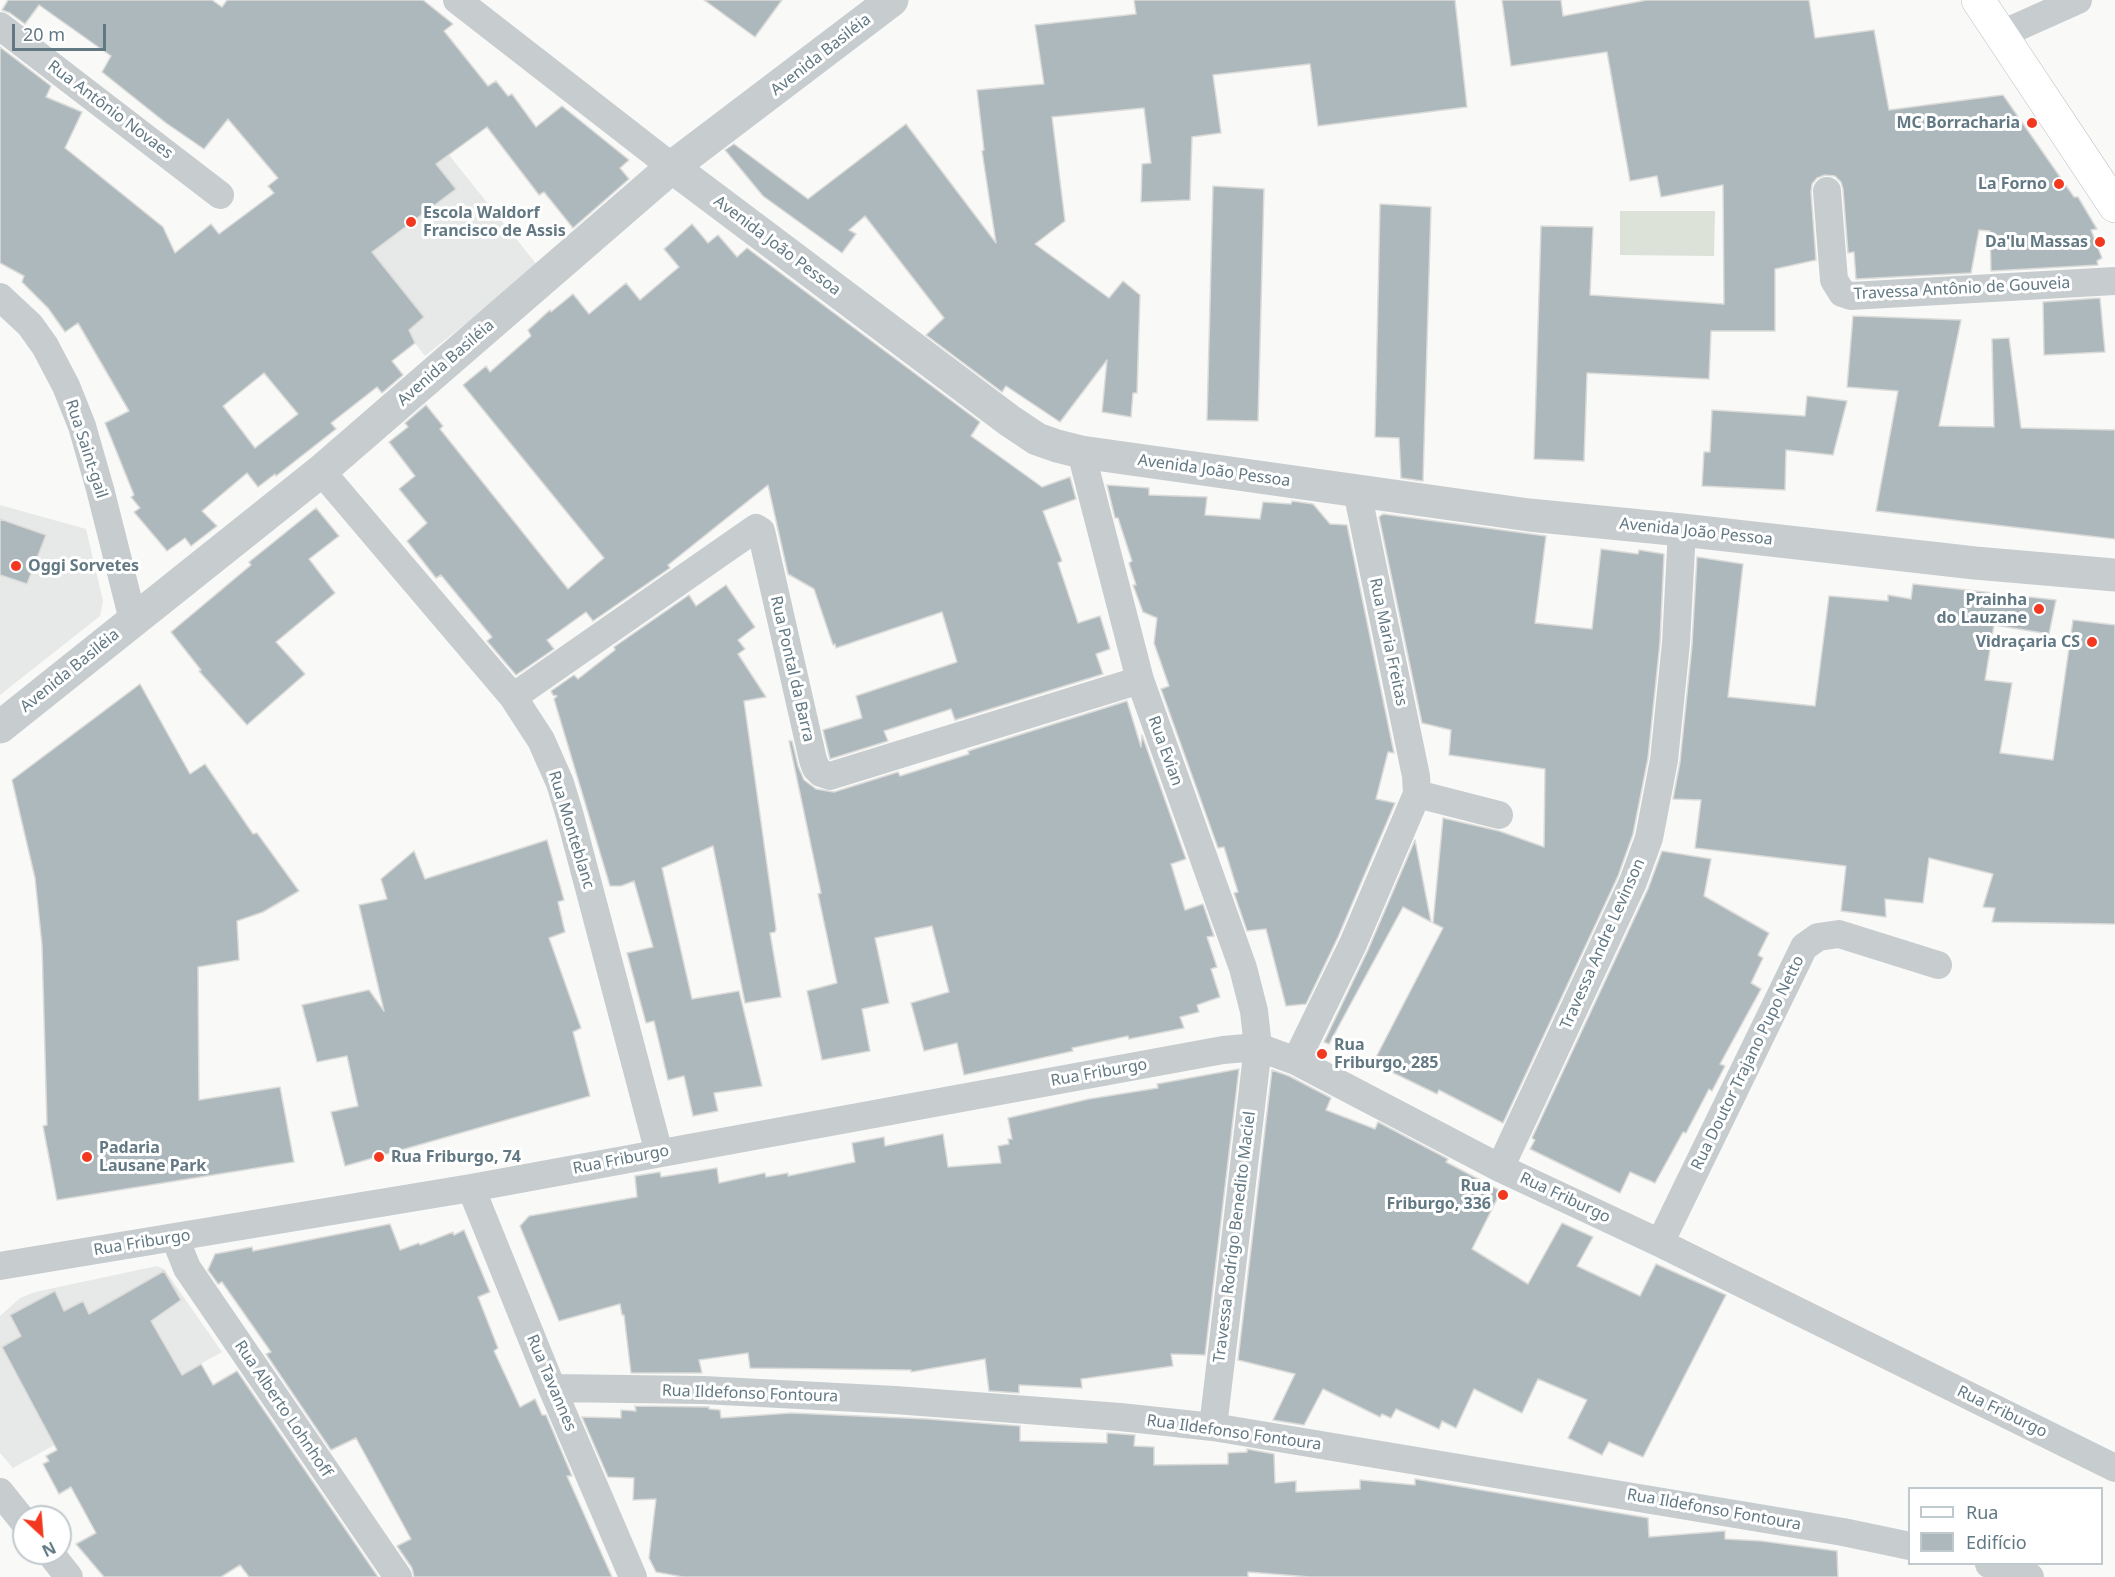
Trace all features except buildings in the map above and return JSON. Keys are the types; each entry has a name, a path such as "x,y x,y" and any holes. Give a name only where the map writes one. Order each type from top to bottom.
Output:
{"main road":[{"path":"1978,0 2115,206"}],"street":[{"name":"Avenida João Pessoa","path":"457,0 672,167 1037,439 1081,452 1529,515 2115,576"},
{"name":"Avenida Basiléia","path":"0,728 321,471 672,167 757,105 892,0"},
{"path":"2002,34 2078,0"},
{"name":"Rua Antônio Novaes","path":"0,26 220,195"},
{"name":"Travessa Antônio de Gouveia","path":"1827,191 1834,280 1842,294 1851,296 2115,280"},
{"name":"Rua Saint-gail","path":"0,297 30,325 45,346 66,386 82,426 134,620"},
{"name":"Rua Evian","path":"1081,452 1140,680 1243,968 1254,1011 1258,1047"},
{"name":"Rua Monteblanc","path":"321,471 513,697 541,741 567,805 659,1154"},
{"name":"Rua Maria Freitas","path":"1296,1060 1353,944 1417,794 1414,765 1357,491"},
{"name":"Rua Pontal da Barra","path":"513,697 756,528 761,531 813,760 821,773 830,776 1140,680"},
{"name":"Travessa Andre Levinson","path":"1500,1168 1633,882 1649,838 1666,736 1676,643 1682,530"},
{"path":"1417,794 1499,815"},
{"name":"Rua Doutor Trajano Pupo Netto","path":"1660,1243 1804,947 1818,937 1839,934 1938,965"},
{"name":"Rua Friburgo","path":"0,1266 471,1188 1223,1050 1258,1047 1296,1060 1500,1168 1660,1243 2115,1468"},
{"name":"Travessa Rodrigo Benedito Maciel","path":"1213,1427 1258,1047"},
{"name":"Rua Tavannes","path":"471,1188 552,1388 633,1577"},
{"name":"Rua Alberto Lohnhoff","path":"175,1238 187,1268 398,1577"},
{"name":"Rua Ildefonso Fontoura","path":"552,1388 703,1390 895,1400 1120,1417 1213,1427 1843,1532 1908,1546"},
{"path":"0,1492 12,1506"},
{"path":"60,1565 69,1577"},
{"path":"1995,1565 2030,1577"}],"shaded area":[{"name":"Escola Waldorf Francisco de Assis","path":"396,89 538,266 425,356 283,175"},
{"path":"1620,211 1715,211 1714,256 1620,255"},
{"path":"0,505 86,529 103,601 100,616 0,695"},
{"path":"157,1266 164,1269 222,1352 13,1468 0,1453 0,1316 20,1298 35,1292"}],"place":[{"name":"MC Borracharia","path":"2032,123"},
{"name":"La Forno","path":"2059,184"},
{"name":"Escola Waldorf Francisco de Assis","path":"411,222"},
{"name":"Da'lu Massas","path":"2100,242"},
{"name":"Oggi Sorvetes","path":"16,566"},
{"name":"Prainha do Lauzane","path":"2039,609"},
{"name":"Vidraçaria CS","path":"2092,642"},
{"name":"Rua Friburgo, 285","path":"1322,1054"},
{"name":"Padaria Lausane Park","path":"87,1157"},
{"name":"Rua Friburgo, 74","path":"379,1157"},
{"name":"Rua Friburgo, 336","path":"1503,1195"}]}
